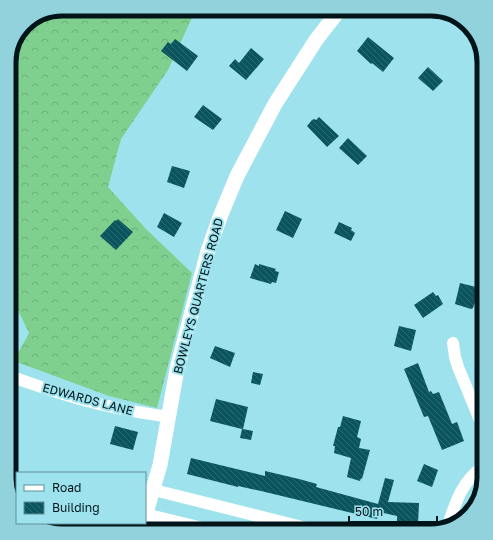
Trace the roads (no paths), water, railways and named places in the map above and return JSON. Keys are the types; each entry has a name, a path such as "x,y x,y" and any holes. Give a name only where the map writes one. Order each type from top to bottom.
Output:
{"street":[{"name":"BOWLEYS QUARTERS ROAD","path":"146,514 154,490 164,446 177,369 208,251 220,217 237,176 276,104 316,40 335,16"},
{"path":"454,343 455,357 458,368 477,413"},
{"name":"EDWARDS LANE","path":"16,378 91,402 136,412 169,417"},
{"path":"450,520 462,489 469,479 477,472"},
{"path":"154,490 270,524"}]}
